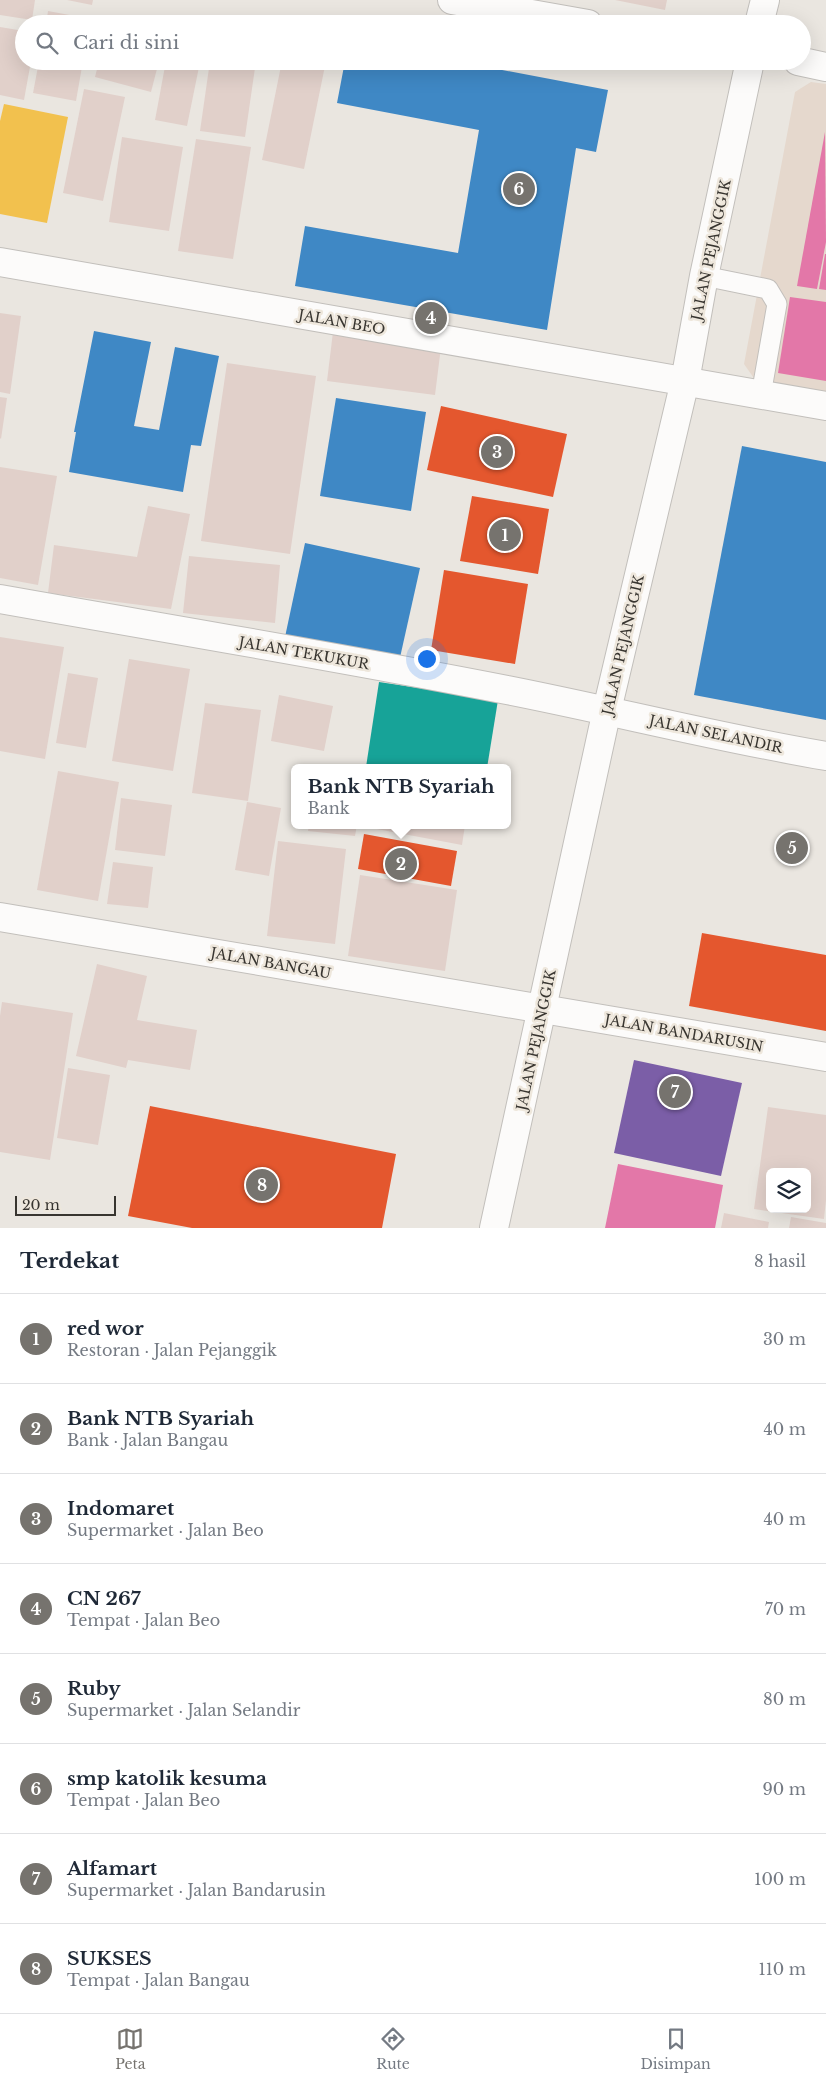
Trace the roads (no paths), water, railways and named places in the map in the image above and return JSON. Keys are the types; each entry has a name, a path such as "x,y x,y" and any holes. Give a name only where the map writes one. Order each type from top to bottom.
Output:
{"street":[{"path":"452,0 537,15"},
{"path":"761,15 765,0"},
{"path":"811,64 826,67"},
{"name":"JALAN PEJANGGIK","path":"494,1228 607,710 685,382 704,276 748,70"},
{"name":"JALAN BEO","path":"0,262 826,406"},
{"name":"JALAN TEKUKUR","path":"0,599 607,710"},
{"name":"JALAN SELANDIR","path":"607,710 826,756"},
{"name":"JALAN BANGAU","path":"0,917 543,1009"},
{"name":"JALAN BANDARUSIN","path":"543,1009 826,1057"}],"lane":[{"path":"704,276 768,289 777,304 761,395"}],"place":[{"name":"smp katolik kesuma","path":"519,189"},
{"name":"CN 267","path":"431,318"},
{"name":"Indomaret","path":"497,452"},
{"name":"red wor","path":"505,535"},
{"name":"Ruby","path":"792,848"},
{"name":"Bank NTB Syariah","path":"401,864"},
{"name":"Alfamart","path":"675,1092"},
{"name":"SUKSES","path":"262,1185"}]}
